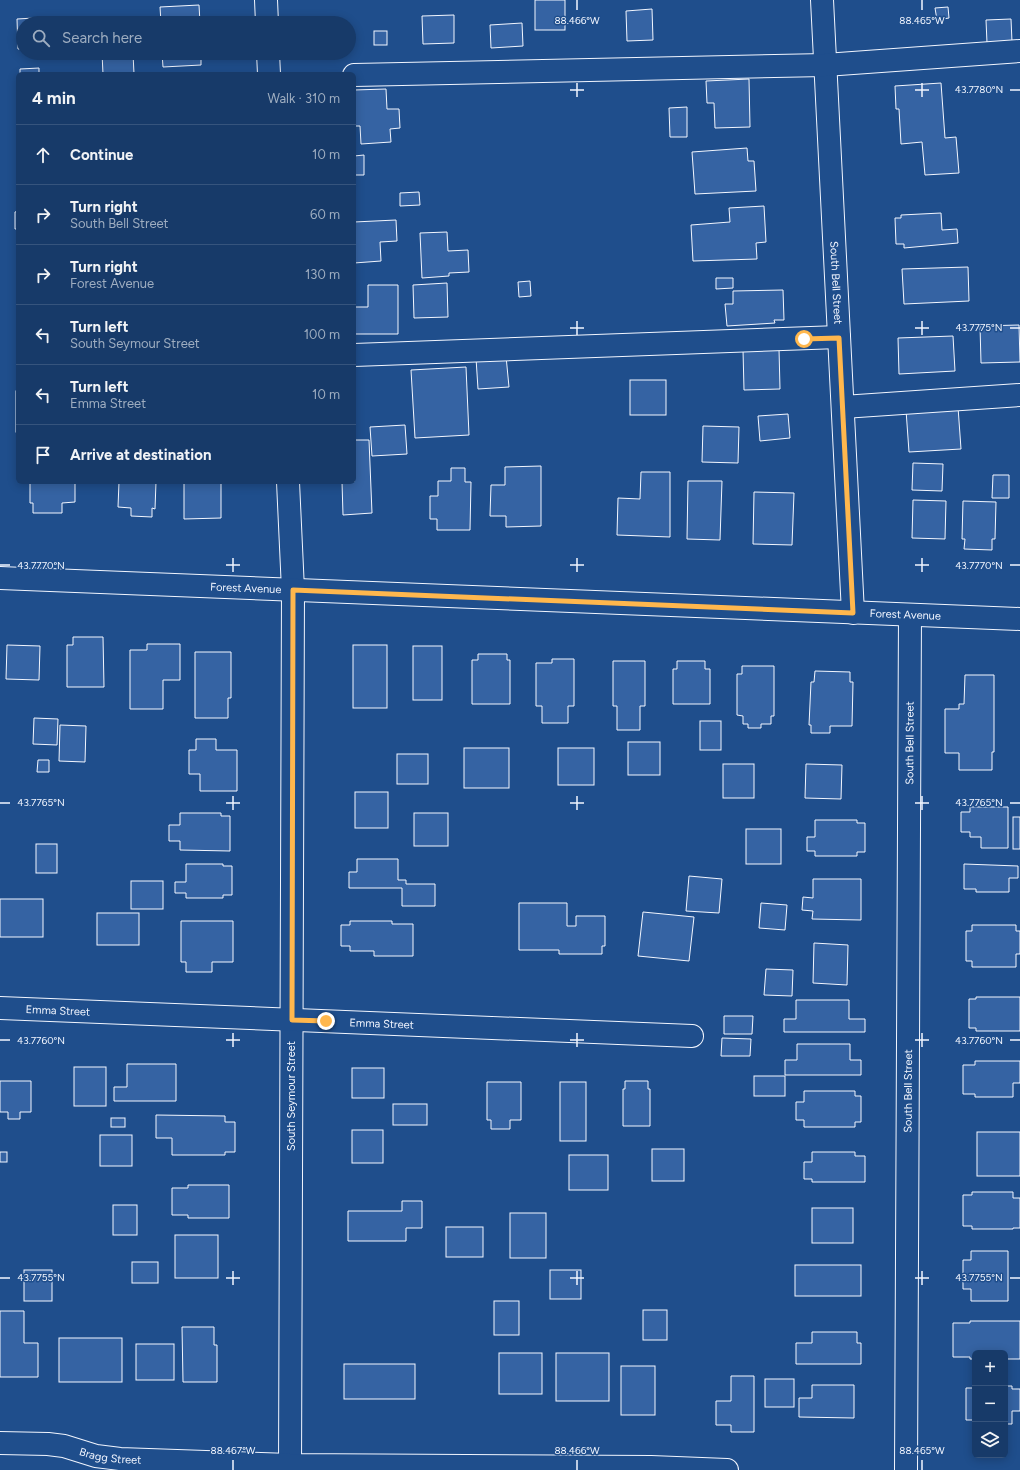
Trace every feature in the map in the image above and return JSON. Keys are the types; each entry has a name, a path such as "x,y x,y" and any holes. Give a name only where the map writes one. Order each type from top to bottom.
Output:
{"street":[{"path":"266,0 267,16"},
{"name":"South Bell Street","path":"822,0 853,613"},
{"path":"356,75 825,65 1020,51"},
{"path":"269,60 270,72"},
{"path":"356,355 839,338"},
{"path":"843,407 1020,395"},
{"name":"South Seymour Street","path":"288,484 293,590 290,1467"},
{"name":"Forest Avenue","path":"0,578 1020,620"},
{"name":"South Bell Street","path":"906,1470 910,615"},
{"name":"Emma Street","path":"0,1008 692,1036"},
{"name":"Bragg Street","path":"0,1443 48,1444 64,1446 96,1456 120,1459 290,1467 643,1467 727,1470"}],"building":[{"path":"535,0 565,0 565,30 535,30"},
{"path":"199,5 200,16 161,16 160,7"},
{"path":"948,7 949,18 937,20 935,8"},
{"path":"652,9 653,40 627,41 626,11"},
{"path":"454,15 454,43 423,44 422,16"},
{"path":"1011,19 1012,42 987,43 986,20"},
{"path":"522,23 523,46 491,48 490,25"},
{"path":"374,31 387,31 387,45 374,45"},
{"path":"102,60 133,60 134,72 103,72"},
{"path":"162,60 201,60 201,65 163,67"},
{"path":"39,68 39,72 20,72 20,69"},
{"path":"749,79 750,127 715,128 714,103 707,103 706,81"},
{"path":"941,83 945,138 956,137 959,173 925,175 922,142 901,144 899,109 896,109 895,86"},
{"path":"386,89 387,109 399,109 400,128 390,129 391,142 361,144 360,126 356,126 356,90"},
{"path":"687,107 687,137 670,137 669,108"},
{"path":"747,148 748,161 754,161 756,191 695,194 692,152"},
{"path":"364,155 364,175 356,175 356,156"},
{"path":"419,192 420,205 400,206 400,193"},
{"path":"764,206 766,242 756,243 757,259 693,261 691,225 730,222 729,208"},
{"path":"16,212 16,229 15,229"},
{"path":"941,213 942,230 957,229 958,243 904,248 904,244 896,244 895,218 901,218 901,215"},
{"path":"396,220 397,241 380,242 381,261 356,263 356,222"},
{"path":"447,232 448,251 468,250 469,272 449,273 449,276 422,278 420,233"},
{"path":"968,267 969,301 904,304 902,269"},
{"path":"716,278 733,278 733,288 716,289"},
{"path":"530,281 531,296 519,297 518,282"},
{"path":"447,283 448,317 414,318 413,285"},
{"path":"368,285 398,285 398,334 356,334 356,307 368,307"},
{"path":"783,290 784,320 774,320 775,323 727,326 725,304 733,304 733,291"},
{"path":"1019,325 1020,362 981,363 980,326"},
{"path":"953,336 955,371 899,374 898,338"},
{"path":"779,349 780,389 744,390 743,350"},
{"path":"506,356 509,387 478,389 476,358"},
{"path":"466,367 469,435 415,438 411,370"},
{"path":"630,380 666,380 666,415 630,415"},
{"path":"958,407 961,449 909,452 906,410"},
{"path":"788,414 790,438 760,441 758,416"},
{"path":"405,425 407,454 372,456 370,427"},
{"path":"703,426 739,427 738,463 702,462"},
{"path":"356,440 369,440 372,513 343,515 342,484 356,484"},
{"path":"913,463 943,464 942,491 912,490"},
{"path":"541,466 541,526 506,527 506,516 490,516 491,485 505,485 505,467"},
{"path":"451,468 465,468 465,482 471,482 470,530 437,530 437,519 430,519 430,496 438,496 438,481 451,481"},
{"path":"641,472 670,472 670,537 617,535 618,498 640,499"},
{"path":"993,475 1009,475 1009,498 992,498"},
{"path":"688,481 722,481 720,540 687,539"},
{"path":"30,484 75,484 75,502 62,503 62,513 33,513 33,503 30,503"},
{"path":"119,484 156,484 155,509 152,508 152,517 131,516 131,508 118,507"},
{"path":"184,484 221,484 221,518 184,519"},
{"path":"754,492 794,493 792,545 753,544"},
{"path":"913,500 946,501 945,539 912,538"},
{"path":"963,501 996,502 995,539 992,539 992,550 964,549 965,539 962,539"},
{"path":"73,637 103,637 104,687 67,687 67,645 73,645"},
{"path":"147,644 180,644 180,680 163,680 163,709 130,709 130,650 147,650"},
{"path":"7,645 40,646 39,680 6,679"},
{"path":"353,645 387,645 387,708 353,708"},
{"path":"413,646 442,646 442,700 413,700"},
{"path":"195,652 231,652 231,698 228,698 228,718 195,718"},
{"path":"478,654 507,654 507,660 510,660 510,704 472,704 472,660 478,660"},
{"path":"552,659 574,659 574,706 568,706 568,723 542,723 542,706 536,706 536,663 552,663"},
{"path":"613,661 645,661 645,706 640,706 640,730 617,730 617,706 613,706"},
{"path":"677,661 705,661 705,669 710,669 710,704 673,704 673,669 677,669"},
{"path":"742,666 774,666 774,716 771,716 771,724 761,724 761,728 748,728 748,724 743,724 743,716 737,715 737,674 742,674"},
{"path":"815,671 850,672 850,682 853,682 852,726 830,726 830,733 811,733 811,725 809,725 811,682 814,682"},
{"path":"965,675 994,675 994,752 992,752 992,770 959,770 959,753 945,753 945,709 959,709 959,704 964,704"},
{"path":"34,718 58,719 57,745 33,744"},
{"path":"700,721 721,721 721,750 700,750"},
{"path":"60,725 86,726 85,762 59,761"},
{"path":"196,739 216,739 216,750 237,750 237,791 200,791 200,774 189,774 189,750 196,750"},
{"path":"628,742 660,742 660,775 628,775"},
{"path":"464,748 509,748 509,788 464,788"},
{"path":"558,748 594,748 594,785 558,785"},
{"path":"397,754 428,754 428,784 397,784"},
{"path":"38,760 49,760 49,772 37,772"},
{"path":"723,764 754,764 754,798 723,798"},
{"path":"806,764 842,765 841,799 805,798"},
{"path":"355,792 388,792 388,828 355,828"},
{"path":"970,807 1008,807 1008,848 981,848 981,837 970,837 970,832 961,832 961,812 970,812"},
{"path":"180,813 221,813 221,816 230,816 230,851 180,850 180,841 169,841 169,825 180,825"},
{"path":"414,813 448,813 448,846 414,846"},
{"path":"1013,817 1020,817 1020,849 1013,849"},
{"path":"815,820 857,820 857,823 865,823 865,852 857,852 857,856 815,856 815,851 807,851 807,837 815,837"},
{"path":"746,829 781,829 781,864 746,864"},
{"path":"36,844 57,844 57,873 36,873"},
{"path":"357,859 398,859 398,880 406,880 406,884 435,884 435,906 402,906 402,888 349,888 349,872 357,872"},
{"path":"186,864 223,864 223,866 232,866 232,895 223,895 223,898 186,898 186,893 175,893 175,882 186,882"},
{"path":"964,864 1018,866 1018,878 1009,878 1009,892 976,892 976,889 964,889"},
{"path":"689,876 722,879 719,913 686,911"},
{"path":"813,879 861,879 861,920 812,919 813,911 802,910 803,897 813,898"},
{"path":"131,881 163,881 163,909 131,909"},
{"path":"0,899 43,899 43,937 0,937"},
{"path":"519,903 567,903 567,926 576,926 576,916 605,916 605,946 602,946 602,954 559,954 559,950 519,950"},
{"path":"761,903 787,905 785,930 759,928"},
{"path":"643,912 694,917 689,961 638,956"},
{"path":"97,913 139,913 139,945 97,945"},
{"path":"181,921 233,921 233,962 212,962 212,972 186,972 186,962 181,962"},
{"path":"350,921 392,921 392,924 413,924 413,956 374,956 374,951 350,951 350,946 341,946 341,925 350,925"},
{"path":"972,925 1016,925 1016,931 1020,931 1020,954 1016,954 1016,967 972,967 972,961 966,961 966,931 972,931"},
{"path":"814,943 848,945 847,985 813,983"},
{"path":"766,969 793,970 792,996 764,995"},
{"path":"976,997 1020,997 1020,1031 976,1031 976,1028 969,1028 969,999 976,999"},
{"path":"796,1000 849,1000 849,1019 865,1019 865,1032 784,1032 784,1019 796,1019"},
{"path":"724,1016 753,1016 752,1034 724,1034"},
{"path":"722,1038 751,1039 750,1056 721,1056"},
{"path":"797,1044 850,1044 850,1060 861,1060 861,1075 785,1075 785,1060 797,1060"},
{"path":"975,1061 1020,1061 1020,1083 1013,1083 1013,1097 975,1097 975,1094 963,1094 963,1065 975,1065"},
{"path":"127,1064 176,1064 176,1101 114,1101 114,1087 127,1087"},
{"path":"74,1067 106,1067 106,1106 74,1106"},
{"path":"352,1068 384,1068 384,1098 352,1098"},
{"path":"754,1076 785,1076 785,1096 754,1096"},
{"path":"0,1081 31,1081 31,1112 20,1112 20,1119 8,1119 8,1112 0,1112"},
{"path":"625,1081 648,1081 648,1089 650,1089 650,1126 623,1126 623,1089 625,1089"},
{"path":"487,1082 521,1082 521,1120 510,1120 510,1129 491,1129 491,1120 487,1120"},
{"path":"560,1082 586,1082 586,1141 560,1141"},
{"path":"804,1091 855,1091 855,1096 861,1096 861,1122 855,1122 855,1127 804,1127 804,1120 796,1120 796,1102 804,1102"},
{"path":"393,1104 427,1104 427,1125 393,1125"},
{"path":"156,1115 225,1116 225,1122 235,1122 235,1152 225,1152 225,1155 172,1155 172,1138 156,1138"},
{"path":"111,1118 125,1118 125,1127 111,1127"},
{"path":"352,1130 383,1130 383,1163 352,1163"},
{"path":"977,1132 1020,1132 1020,1176 977,1176"},
{"path":"100,1135 132,1135 132,1166 100,1166"},
{"path":"652,1149 684,1149 684,1181 652,1181"},
{"path":"0,1152 7,1152 7,1162 0,1162"},
{"path":"812,1152 855,1152 855,1156 865,1156 865,1182 812,1182 812,1179 804,1179 804,1162 812,1162"},
{"path":"569,1155 608,1155 608,1190 569,1190"},
{"path":"188,1185 229,1185 229,1218 188,1218 188,1215 172,1215 172,1188 188,1188"},
{"path":"972,1192 1013,1192 1013,1198 1020,1198 1020,1228 972,1229 972,1226 963,1226 963,1195 972,1195"},
{"path":"402,1201 422,1201 422,1228 406,1228 406,1241 348,1241 348,1211 402,1211"},
{"path":"113,1205 137,1205 137,1235 113,1235"},
{"path":"812,1208 853,1208 853,1243 812,1243"},
{"path":"510,1213 546,1213 546,1258 510,1258"},
{"path":"446,1227 483,1227 483,1257 446,1257"},
{"path":"175,1235 218,1235 218,1278 175,1278"},
{"path":"971,1251 1008,1251 1008,1301 971,1301 971,1289 963,1289 963,1260 971,1260"},
{"path":"132,1262 158,1262 158,1283 132,1283"},
{"path":"795,1265 861,1265 861,1296 795,1296"},
{"path":"24,1270 52,1270 52,1301 24,1301"},
{"path":"550,1270 581,1270 581,1299 550,1299"},
{"path":"494,1301 519,1301 519,1335 494,1335"},
{"path":"643,1310 667,1310 667,1340 643,1340"},
{"path":"0,1311 24,1311 24,1343 38,1343 38,1377 0,1377"},
{"path":"970,1321 1020,1321 1020,1359 1008,1359 1008,1350 972,1350 972,1359 970,1359 970,1357 953,1357 953,1323 970,1323"},
{"path":"182,1327 214,1327 214,1345 217,1345 217,1382 183,1382"},
{"path":"812,1332 857,1332 857,1343 861,1343 861,1364 796,1364 796,1343 812,1343"},
{"path":"59,1338 122,1338 122,1382 59,1382"},
{"path":"136,1344 174,1344 174,1380 136,1380"},
{"path":"499,1353 542,1353 542,1394 499,1394"},
{"path":"556,1353 609,1353 609,1401 556,1401"},
{"path":"344,1364 415,1364 415,1399 344,1399"},
{"path":"621,1366 655,1366 655,1415 621,1415"},
{"path":"731,1376 754,1376 754,1432 731,1432 731,1425 716,1425 716,1401 731,1401"},
{"path":"765,1379 794,1379 794,1407 765,1407"},
{"path":"812,1385 854,1385 854,1418 799,1417 799,1398 812,1398"},
{"path":"1008,1386 1012,1386 1012,1389 1020,1389 1020,1411 1012,1411 1012,1424 1008,1424"},
{"path":"966,1388 972,1388 972,1420 966,1420"}],"route":[{"path":"326,1021 292,1020 293,590 853,613 839,338 804,339"}]}
